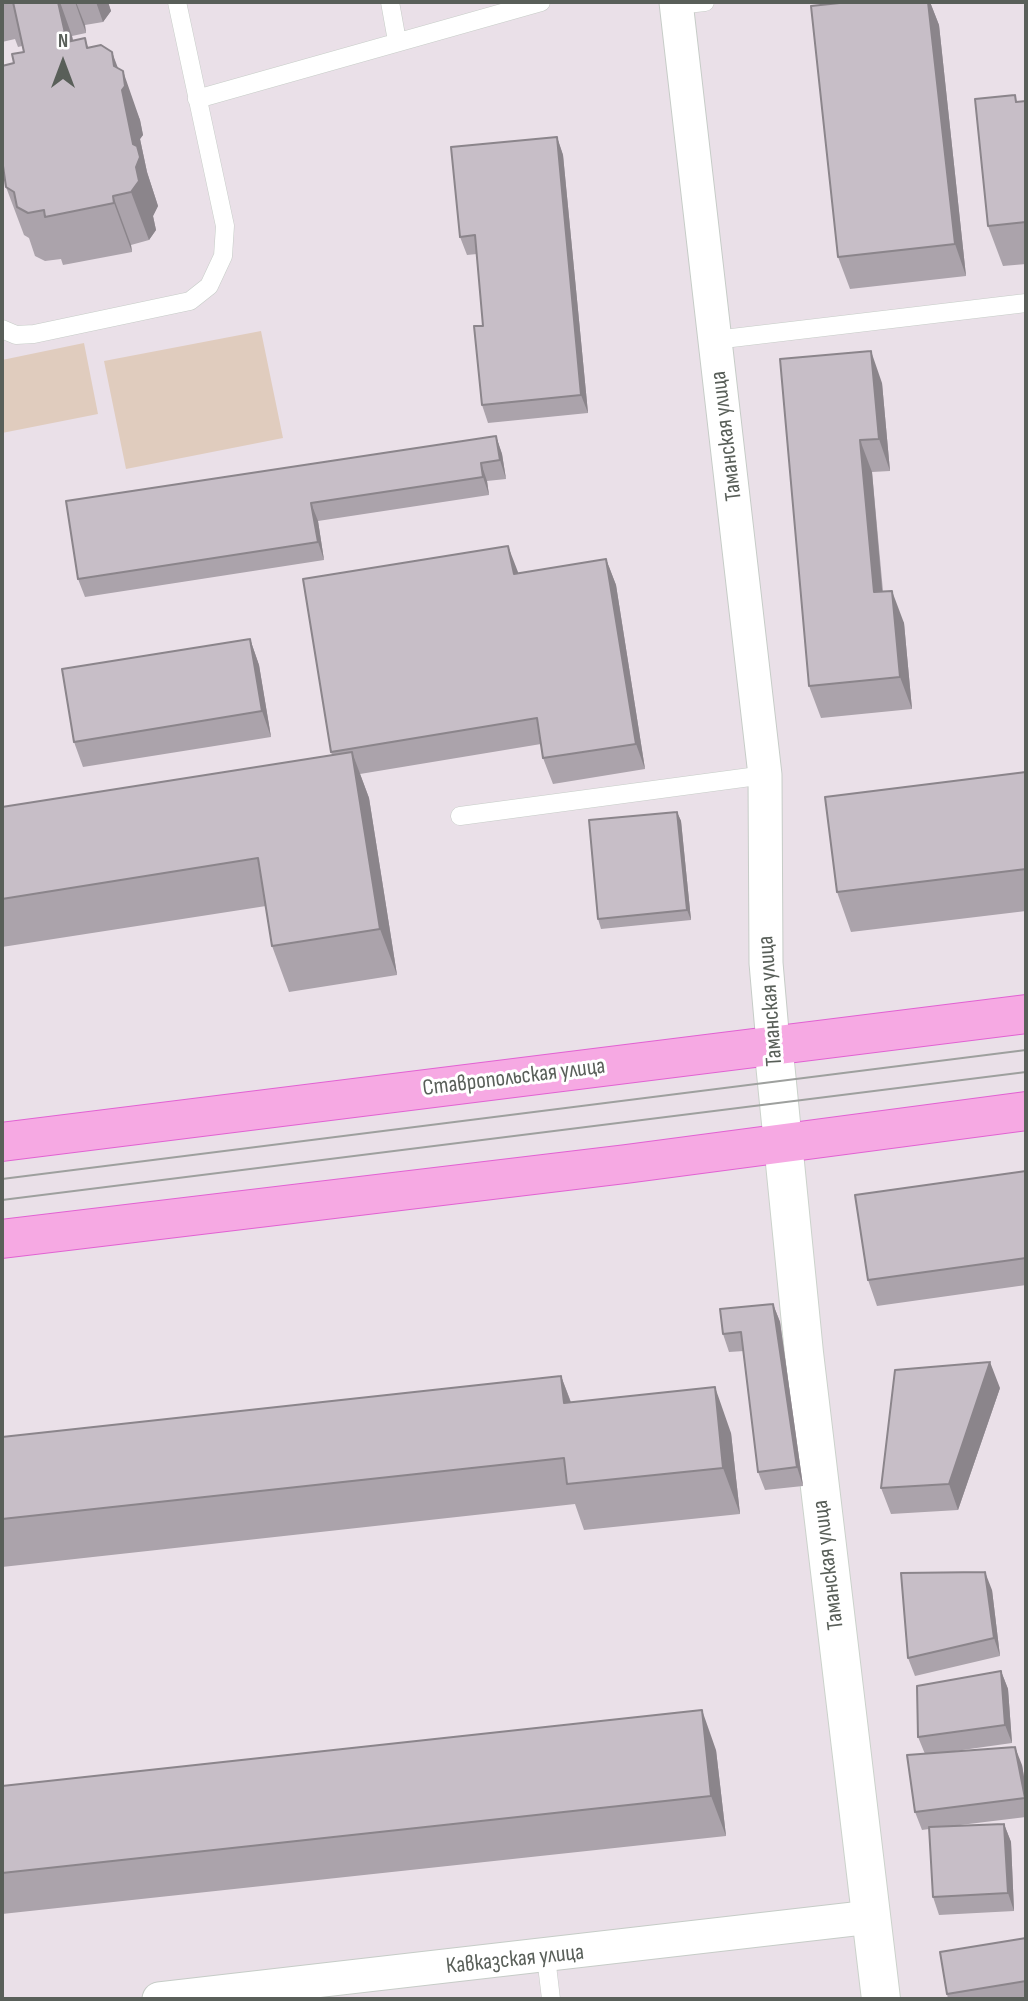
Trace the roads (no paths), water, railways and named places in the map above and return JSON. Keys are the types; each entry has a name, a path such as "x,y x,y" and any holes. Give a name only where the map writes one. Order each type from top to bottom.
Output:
{"main road":[{"name":"Ставропольская улица","path":"2,1142 773,1043 1026,1014"},
{"path":"2,1239 612,1166 1026,1111"}],"street":[{"name":"Таманская улица","path":"686,3 715,340 765,775 766,963 782,1142 881,1999"},
{"name":"Кавказская улица","path":"159,1999 546,1957 871,1917"}],"lane":[{"path":"2,329 16,335 34,334 190,301 209,286 223,256 225,226 177,2"},
{"path":"390,2 397,41"},
{"path":"197,99 541,2"},
{"path":"715,340 1026,303"},
{"path":"460,816 765,775"},
{"path":"546,1957 551,1999"}],"tram line":[{"path":"2,1179 1026,1050"},
{"path":"2,1200 1026,1072"}]}
